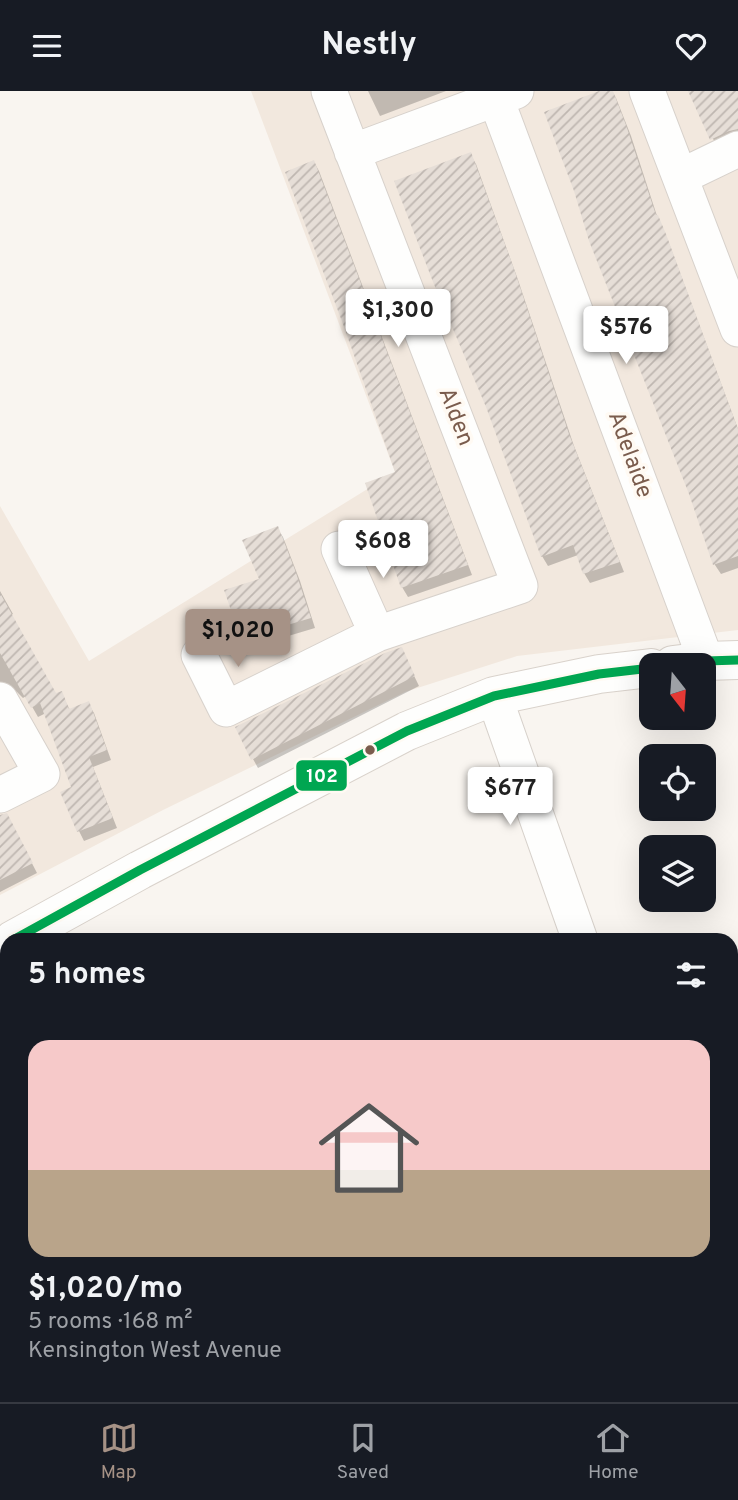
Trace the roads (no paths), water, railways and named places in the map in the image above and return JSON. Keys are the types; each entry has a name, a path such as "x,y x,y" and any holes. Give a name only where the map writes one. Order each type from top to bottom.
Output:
{"street":[{"name":"Alden","path":"328,91 520,586 376,634"},
{"path":"647,91 735,313"},
{"path":"352,152 502,94"},
{"name":"Adelaide","path":"502,94 702,653"},
{"path":"680,177 738,149"},
{"path":"199,655 226,709 376,634 339,549"},
{"path":"38,933 139,870 407,731 494,696 599,674 639,669"},
{"path":"494,696 578,933"},
{"path":"0,700 42,774 0,795"}]}
